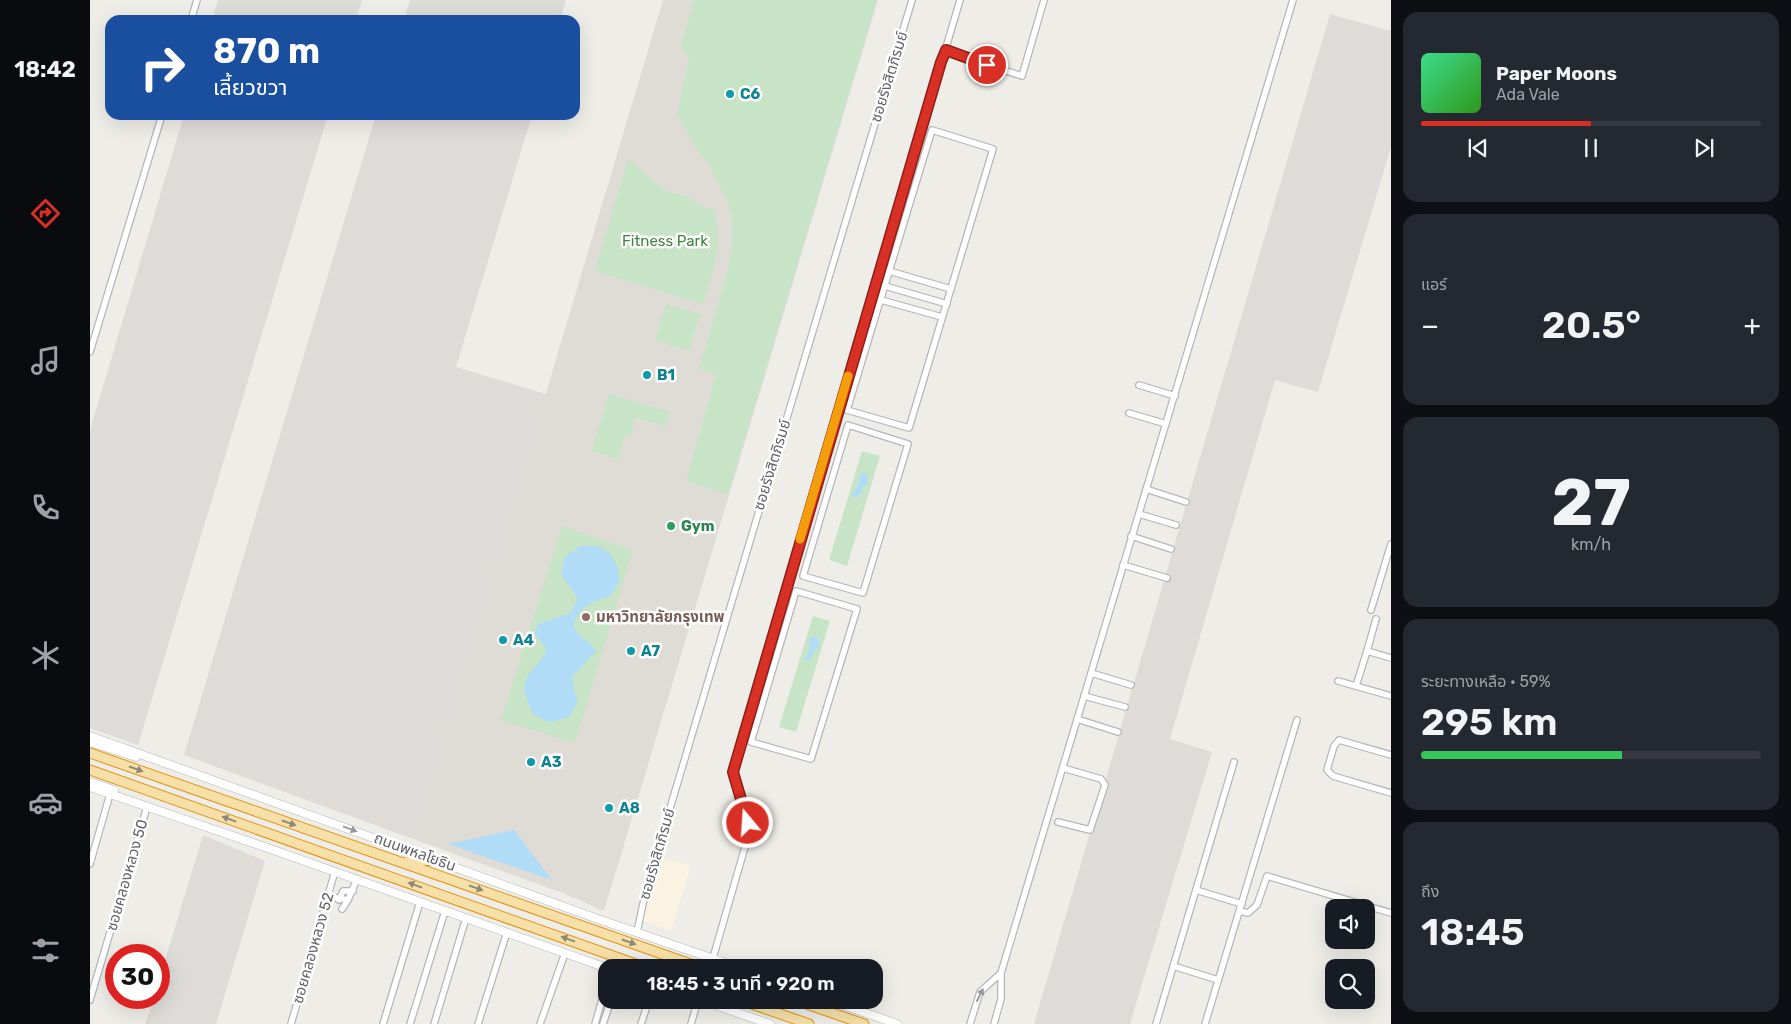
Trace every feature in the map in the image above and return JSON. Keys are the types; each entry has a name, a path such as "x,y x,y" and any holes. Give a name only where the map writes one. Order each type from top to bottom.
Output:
{"highway":[{"name":"ถนนพหลโยธิน","path":"90,753 677,959"},
{"name":"ถนนพหลโยธิน","path":"90,770 622,959"},
{"path":"402,862 435,860"},
{"path":"766,1009 809,1024"},
{"path":"821,1009 864,1024"}],"main road":[{"name":"ถนนพหลโยธิน","path":"90,736 713,958"},
{"path":"90,742 244,793 251,793"},
{"path":"90,782 224,830 232,835"},
{"path":"90,787 232,835 598,965"},
{"path":"726,1009 770,1024"},
{"path":"854,1009 896,1024"}],"street":[{"path":"192,15 197,0"},
{"name":"ซอยรังสิตภิรมย์","path":"637,932 656,856 912,0"},
{"path":"713,958 749,833 748,823 733,772 866,314 960,0"},
{"path":"946,50 953,54 1022,76 1044,0"},
{"path":"994,1024 1001,1000 1001,972 1293,0"},
{"path":"90,352 160,120"},
{"path":"932,130 993,149 909,428 847,410 885,286 932,130"},
{"path":"889,271 951,289"},
{"path":"885,286 947,304"},
{"path":"881,300 942,317"},
{"path":"866,314 875,317"},
{"path":"1138,385 1175,396"},
{"path":"1129,413 1166,424"},
{"path":"848,425 908,444 863,593 803,576 824,502 848,425"},
{"path":"1146,489 1186,502"},
{"path":"812,498 824,502"},
{"path":"1138,514 1176,526"},
{"path":"1131,536 1171,549"},
{"path":"1371,610 1391,544"},
{"path":"1123,565 1167,578"},
{"path":"796,591 857,609 811,759 751,742 773,666 796,591"},
{"path":"1356,686 1376,619"},
{"path":"1367,651 1391,658"},
{"path":"764,663 773,666"},
{"path":"1091,673 1131,685"},
{"path":"1338,681 1391,696"},
{"path":"1084,696 1125,707"},
{"path":"1077,719 1118,732"},
{"path":"1205,1024 1297,720"},
{"path":"1391,755 1340,740 1334,746 1327,770 1333,776 1391,793"},
{"path":"1156,1024 1234,762"},
{"path":"1058,822 1090,830 1105,785 1101,779 1063,768"},
{"path":"90,864 110,794"},
{"name":"ซอยคลองหลวง 50","path":"90,1000 147,807"},
{"name":"ซอยคลองหลวง 52","path":"291,1024 335,872"},
{"path":"1240,911 1248,913 1255,909 1267,876 1391,913"},
{"path":"342,909 353,892 357,879"},
{"path":"339,900 345,889 353,892"},
{"path":"1196,890 1242,904"},
{"path":"332,897 339,900 348,900"},
{"path":"383,1024 420,902"},
{"path":"410,1024 445,910"},
{"path":"434,1024 466,918"},
{"path":"478,1024 507,932"},
{"path":"540,1024 565,953"},
{"path":"1173,966 1218,980"},
{"path":"970,1024 980,992 1001,972"},
{"path":"595,1024 599,1009"},
{"path":"603,1024 608,1009"},
{"path":"641,1024 646,1009"},
{"path":"691,1024 697,1009"}],"shaded area":[{"path":"218,0 362,0 358,15 214,15"},
{"path":"410,0 566,0 562,15 406,15"},
{"name":"มหาวิทยาลัยกรุงเทพ","path":"663,0 878,0 604,911 563,893 413,839"},
{"path":"1330,14 1391,31 1391,147 1318,392 1275,380 1170,739 1212,752 1130,1024 1034,1024"},
{"path":"183,120 326,120 138,745 90,728 90,430"},
{"path":"374,120 530,120 456,367 546,394 413,839 184,755"},
{"path":"203,835 265,861 216,1024 145,1024 150,1009 170,1009 170,944"},
{"path":"661,857 691,866 671,931 640,920"}],"green space":[{"path":"694,0 877,0 728,494 686,481 716,375 699,369 727,273 732,249 732,216 729,205 709,165 692,142 677,113 689,59 681,47"},
{"name":"Fitness Park","path":"628,159 664,190 688,197 701,206 714,209 718,235 716,257 703,304 595,271"},
{"path":"666,304 700,314 689,351 655,340"},
{"path":"609,394 670,412 666,426 635,418 630,437 625,436 619,459 592,451"},
{"path":"862,451 880,456 847,566 829,560"},
{"path":"562,526 633,550 575,743 501,720"},
{"path":"813,616 830,621 796,732 779,727"}],"water":[{"path":"860,473 867,474 868,482 863,487 862,493 854,498 852,495 859,484"},
{"path":"581,546 598,546 609,553 618,567 619,581 611,595 587,606 579,613 576,619 573,626 596,651 572,677 578,701 569,717 549,722 533,714 525,692 526,679 547,650 535,634 538,624 570,613 578,599 561,574 565,557"},
{"path":"812,636 818,638 819,647 814,651 812,657 803,662 810,649 809,641"},
{"path":"514,830 552,880 448,844"}],"slow traffic":[{"path":"800,539 848,376"}],"place":[{"name":"C6","path":"730,94"},
{"name":"B1","path":"647,375"},
{"name":"Gym","path":"671,526"},
{"name":"มหาวิทยาลัยกรุงเทพ","path":"586,617"},
{"name":"A4","path":"503,640"},
{"name":"A7","path":"631,651"},
{"name":"A3","path":"531,762"},
{"name":"A8","path":"609,808"}],"route":[{"path":"748,823 733,772 866,312 941,62 946,50 987,65"}]}
